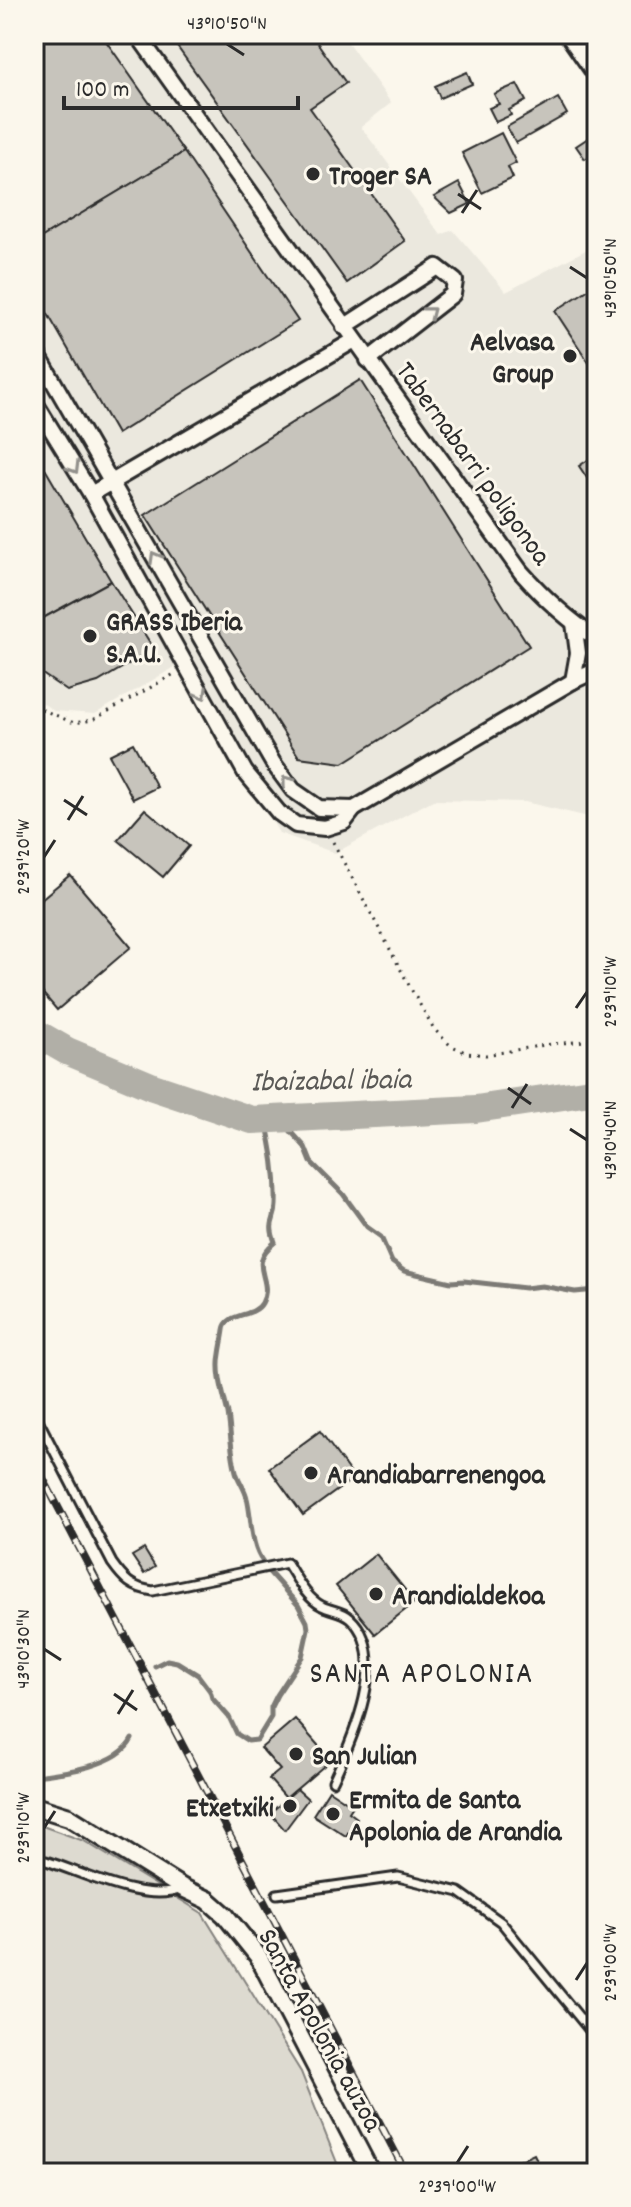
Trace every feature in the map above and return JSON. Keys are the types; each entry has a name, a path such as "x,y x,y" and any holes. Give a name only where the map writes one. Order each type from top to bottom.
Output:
{"highway":[{"path":"572,34 597,70"}],"street":[{"name":"Tabernabarri poligonoa","path":"137,34 353,341 521,572 543,597 597,639"},
{"path":"344,327 437,267 455,281 453,294 368,360"},
{"path":"91,494 353,341"},
{"path":"34,348 280,772 293,790 319,808 354,809"},
{"path":"34,401 91,494 245,772 279,813 296,825 325,828 344,822 354,809 597,670"},
{"path":"573,681 578,653 574,623"},
{"name":"Santa Apolonia auzoa","path":"34,1806 69,1817 183,1888 208,1900 225,1915 258,1956 371,2173"}],"lane":[{"path":"34,1412 124,1581 138,1589 153,1591 287,1563 314,1601 350,1618 367,1648 367,1677 364,1701 333,1781"},
{"path":"34,1860 46,1861 134,1890 169,1893 183,1888"},
{"path":"277,1894 398,1877 459,1892 501,1922 597,2039"}],"path":[{"path":"34,706 74,723 93,720 186,667"},
{"path":"325,828 426,1016 450,1045 467,1053 486,1055 597,1040"}],"shaded area":[{"path":"34,34 342,34 391,103 361,127 441,235 453,230 506,292 597,244 597,819 525,802 433,800 335,853 279,833 180,664 95,714 54,711 34,697"},
{"path":"34,1823 84,1841 202,1913 301,2072 341,2173 34,2173"}],"building":[{"path":"43,34 101,34 184,152 34,242 34,40"},
{"name":"Troger SA","path":"168,34 311,34 346,83 310,108 405,241 347,283"},
{"path":"467,72 472,84 440,98 435,86"},
{"path":"517,84 526,101 509,110 511,115 496,122 489,108 499,104 494,94"},
{"path":"558,98 567,114 516,143 507,127"},
{"path":"501,133 516,163 508,167 513,178 482,193 462,153"},
{"path":"591,136 597,143 597,152 585,159 576,146"},
{"path":"184,152 298,321 117,434 34,290 34,242"},
{"path":"459,183 470,204 451,213 434,197"},
{"path":"597,284 597,375 555,311"},
{"path":"360,380 529,646 343,763 299,757 145,515"},
{"path":"34,450 111,581 34,623"},
{"path":"597,454 597,493 579,466"},
{"name":"GRASS Iberia S.A.U.","path":"111,581 154,649 98,682 67,691 38,671 34,664 34,623"},
{"path":"133,743 157,787 133,799 109,755"},
{"path":"145,809 189,846 163,877 118,840"},
{"path":"70,875 131,947 57,1010 34,983 34,905"},
{"name":"Arandiabarrenengoa","path":"320,1431 354,1478 303,1515 269,1468"},
{"path":"144,1549 155,1567 144,1574 132,1556"},
{"name":"Arandialdekoa","path":"376,1554 415,1602 375,1634 336,1586"},
{"name":"San Julian","path":"295,1719 331,1760 286,1798 269,1779 280,1770 261,1748"},
{"name":"Etxetxiki","path":"297,1789 308,1799 285,1830 270,1813"},
{"name":"Ermita de Santa Apolonia de Arandia","path":"329,1790 353,1806 349,1812 357,1818 346,1836 313,1815"},
{"path":"534,2154 543,2173 493,2173"}],"waterway":[{"name":"Ibaizabal ibaia","path":"34,1032 67,1051 153,1087 252,1120 476,1109 597,1091"},
{"path":"280,1119 305,1147 311,1162 343,1194 367,1227 381,1237 392,1262 404,1271 451,1282 525,1288 542,1286 575,1292 597,1290"},
{"path":"263,1562 254,1540 246,1495 235,1468 219,1361 226,1324 258,1308 265,1294 261,1265 266,1250 275,1242 272,1225 276,1210 274,1162 266,1120"},
{"path":"155,1666 167,1660 177,1662 198,1675 229,1717 237,1734 248,1741 257,1740 271,1717 271,1707 277,1695 302,1657 308,1629 298,1605 269,1572"},
{"path":"34,1776 103,1762 115,1756 132,1739"}],"railway":[{"path":"34,1461 406,2173"}],"place":[{"name":"Troger SA","path":"313,174"},
{"name":"Aelvasa Group","path":"570,356"},
{"name":"GRASS Iberia S.A.U.","path":"90,636"},
{"name":"Arandiabarrenengoa","path":"311,1473"},
{"name":"Arandialdekoa","path":"376,1594"},
{"name":"San Julian","path":"296,1754"},
{"name":"Etxetxiki","path":"290,1806"},
{"name":"Ermita de Santa Apolonia de Arandia","path":"333,1814"}],"district":[{"name":"SANTA APOLONIA","path":"422,1672"}]}
